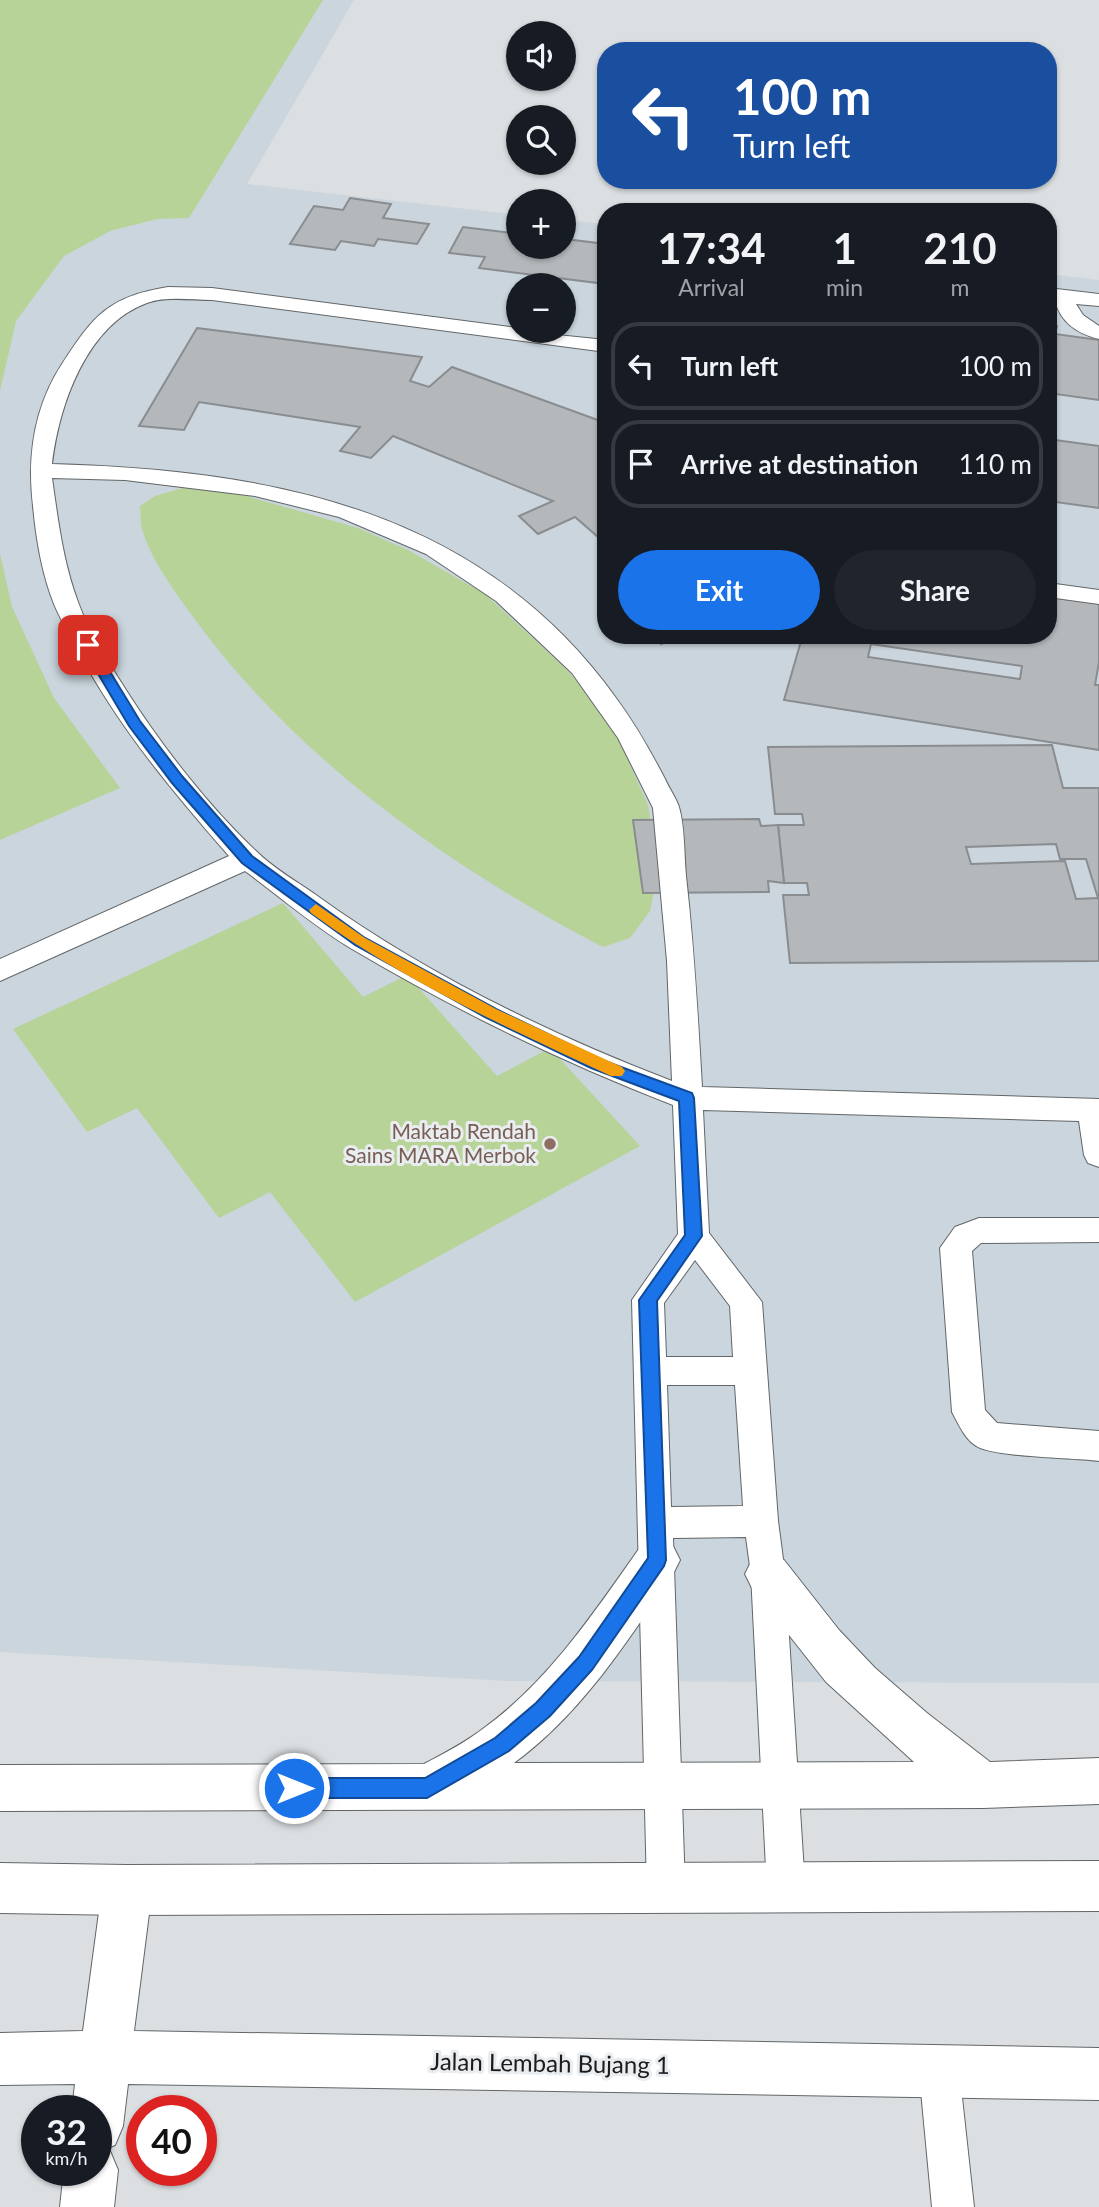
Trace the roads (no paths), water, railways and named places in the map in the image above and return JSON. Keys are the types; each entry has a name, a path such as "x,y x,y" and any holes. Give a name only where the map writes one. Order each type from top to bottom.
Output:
{"street":[{"path":"427,1788 502,1745 543,1709 586,1663 656,1541"},
{"path":"768,1574 841,1665 922,1740 983,1785"},
{"path":"0,1788 983,1785 1099,1781"},
{"path":"0,1888 127,1890 1099,1886"},
{"path":"100,2095 127,1890"},
{"name":"Jalan Lembah Bujang 1","path":"0,2059 104,2057 1099,2074"},
{"path":"87,2207 90,2186"}],"lane":[{"path":"597,345 212,294 168,293 144,298 119,308 94,332 61,384 44,438 40,471 48,538 66,604 98,665 134,723 177,780 247,859 360,942 491,1013 597,1064 686,1098 1096,1110 1099,1155"},
{"path":"1057,295 1099,300"},
{"path":"1057,296 1072,317 1088,329 1099,333"},
{"path":"40,471 125,474 255,489 347,512 434,549 505,596 581,667 630,736 666,808 681,961 694,1236 746,1302 761,1521 768,1574 786,1888"},
{"path":"1057,591 1099,597"},
{"path":"0,971 247,859"},
{"path":"1099,1230 979,1231 966,1236 956,1248 969,1412 978,1428 990,1437 1099,1446"},
{"path":"666,1888 648,1300 694,1236"},
{"path":"650,1371 750,1371"},
{"path":"656,1541 761,1521"},
{"path":"939,2070 953,2207"}],"place":[{"name":"Maktab Rendah Sains MARA Merbok","path":"550,1144"}]}
